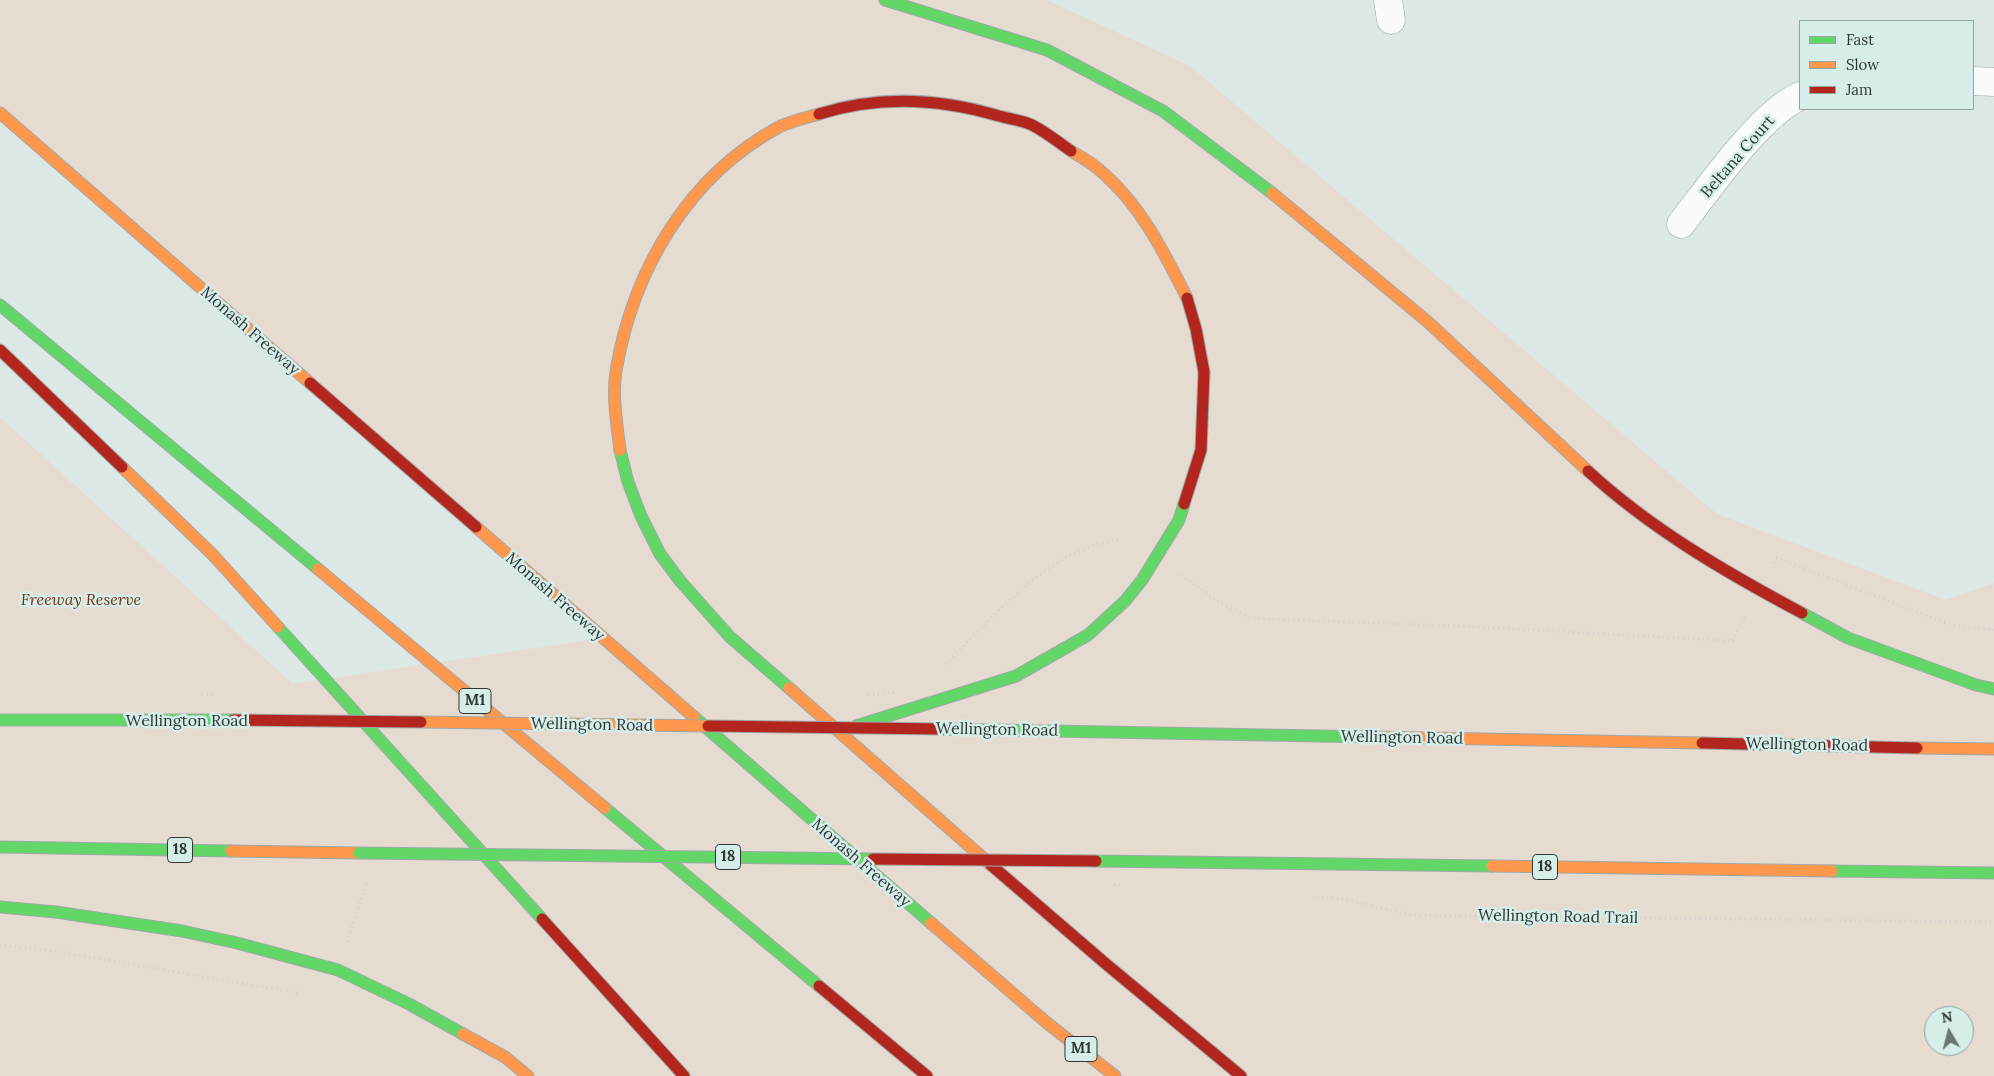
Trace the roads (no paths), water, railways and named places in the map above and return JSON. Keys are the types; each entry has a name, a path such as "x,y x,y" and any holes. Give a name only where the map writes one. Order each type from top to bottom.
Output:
{"highway":[{"path":"885,0 1047,50 1163,111 1282,200 1428,322 1610,491 1690,549 1759,590 1848,638 1976,686 1994,688"},
{"path":"850,728 1016,676 1088,635 1125,600 1142,580 1179,520 1201,450 1204,372 1196,329 1187,298 1156,237 1132,204 1098,168 1032,125 970,107 917,100 871,103 838,108 781,126 730,161 694,196 657,248 630,308 616,372 616,411 620,450 628,482 641,516 660,554 681,582 730,636 1025,894 1241,1076"},
{"name":"Monash Freeway","path":"0,113 819,827 1047,1023 1115,1076"},
{"name":"M1","path":"0,306 927,1076"},
{"path":"0,350 213,556 684,1076"},
{"name":"Wellington Road","path":"0,720 233,720 944,729 1994,749"},
{"name":"18","path":"0,847 1994,873"},
{"path":"0,906 56,912 182,931 237,943 338,970 409,1004 505,1057 528,1076"}],"street":[{"path":"1974,81 1994,82"},
{"name":"Beltana Court","path":"1681,224 1751,138 1774,114 1799,97"}],"park label":[{"name":"Freeway Reserve","path":"81,600"}]}
